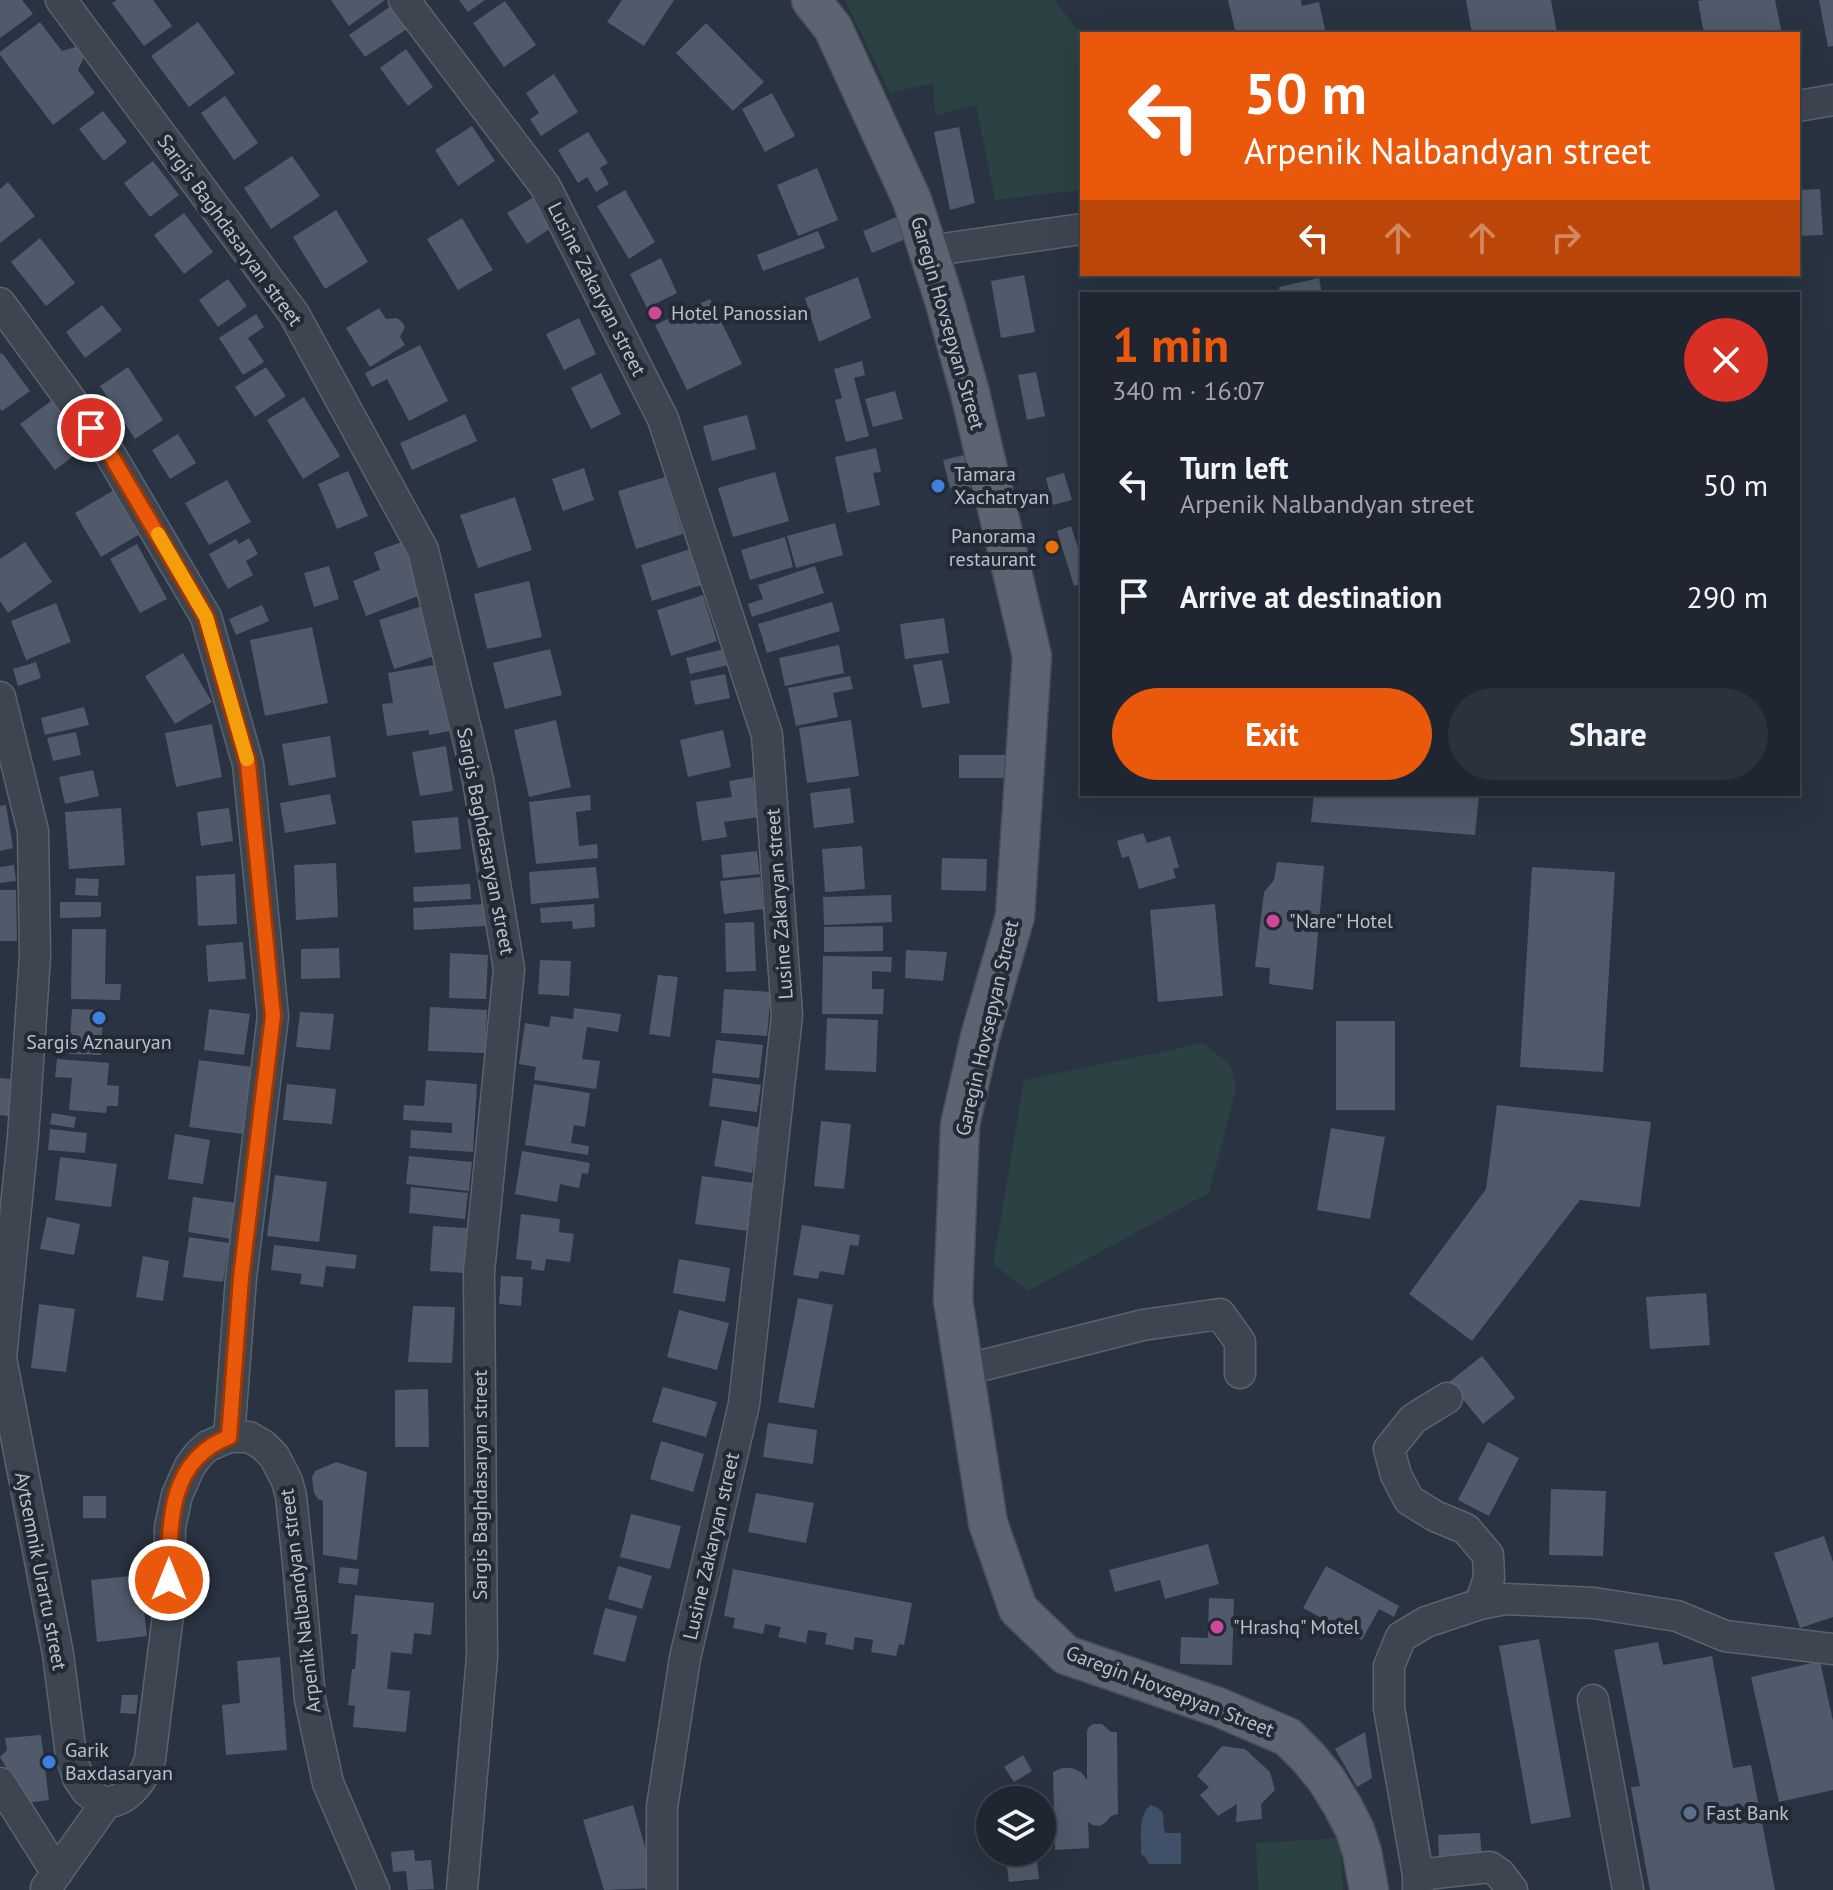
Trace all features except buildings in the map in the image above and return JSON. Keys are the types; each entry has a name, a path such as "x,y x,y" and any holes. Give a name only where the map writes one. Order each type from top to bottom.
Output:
{"main road":[{"name":"Garegin Hovsepyan Street","path":"811,0 833,28 912,200 970,393 1032,656 1015,916 980,1037 960,1125 953,1300 988,1523 1018,1609 1066,1655 1218,1707 1288,1737 1326,1779 1342,1805 1362,1852 1369,1890"}],"street":[{"name":"Sargis Baghdasaryan street","path":"61,0 294,314 416,536 423,550 478,780 509,969 479,1272 482,1657 462,1890"},
{"name":"Lusine Zakaryan street","path":"404,0 545,186 663,419 767,735 787,1015 744,1404 685,1658 662,1807 662,1890"},
{"path":"1800,106 1833,100"},
{"path":"929,251 1080,229"},
{"path":"0,303 110,454 206,617 248,764 273,1016 241,1278 229,1437 208,1446 199,1454 182,1479 177,1495 170,1527 169,1607 150,1759 143,1776 132,1789 119,1799 106,1803 51,1882 0,1783"},
{"name":"Aytsemnik Urartu street","path":"0,699 33,831 35,956 23,1137 1,1358 58,1654 71,1755 78,1778 87,1791 106,1803"},
{"path":"964,1370 1143,1325 1220,1314 1240,1342 1240,1373"},
{"path":"1447,1398 1413,1419 1389,1449 1396,1475 1409,1500 1435,1516 1466,1529 1488,1555 1489,1578 1480,1604"},
{"name":"Arpenik Nalbandyan street","path":"229,1437 249,1437 263,1445 274,1456 287,1481 297,1549 310,1699 328,1783 374,1890"},
{"path":"1512,1890 1490,1867 1418,1882 1389,1708 1389,1666 1401,1637 1426,1622 1505,1599 1594,1603 1677,1616 1725,1636 1833,1649"},
{"path":"1593,1700 1628,1890"}],"green space":[{"path":"845,0 1054,0 1080,32 1080,190 995,200 976,105 935,116 933,83 890,93"},
{"path":"1204,1043 1231,1066 1236,1089 1209,1193 1028,1291 993,1264 1024,1080"},
{"path":"1340,1838 1343,1890 1258,1890 1256,1843"}],"water":[{"path":"1151,1805 1163,1813 1166,1833 1181,1833 1181,1864 1149,1864 1141,1854 1142,1821"}],"slow traffic":[{"path":"158,534 206,617 247,759"}],"place":[{"name":"Hotel Panossian","path":"655,313"},
{"name":"Tamara Xachatryan","path":"938,486"},
{"name":"Panorama restaurant","path":"1052,547"},
{"name":"\"Nare\" Hotel","path":"1273,921"},
{"name":"Sargis Aznauryan","path":"99,1018"},
{"name":"\"Hrashq\" Motel","path":"1217,1627"},
{"name":"Garik Baxdasaryan","path":"49,1762"},
{"name":"Fast Bank","path":"1690,1813"}],"route":[{"path":"91,428 110,454 206,617 248,764 273,1016 241,1278 229,1437 208,1446 199,1454 182,1479 170,1527 169,1580"}]}
